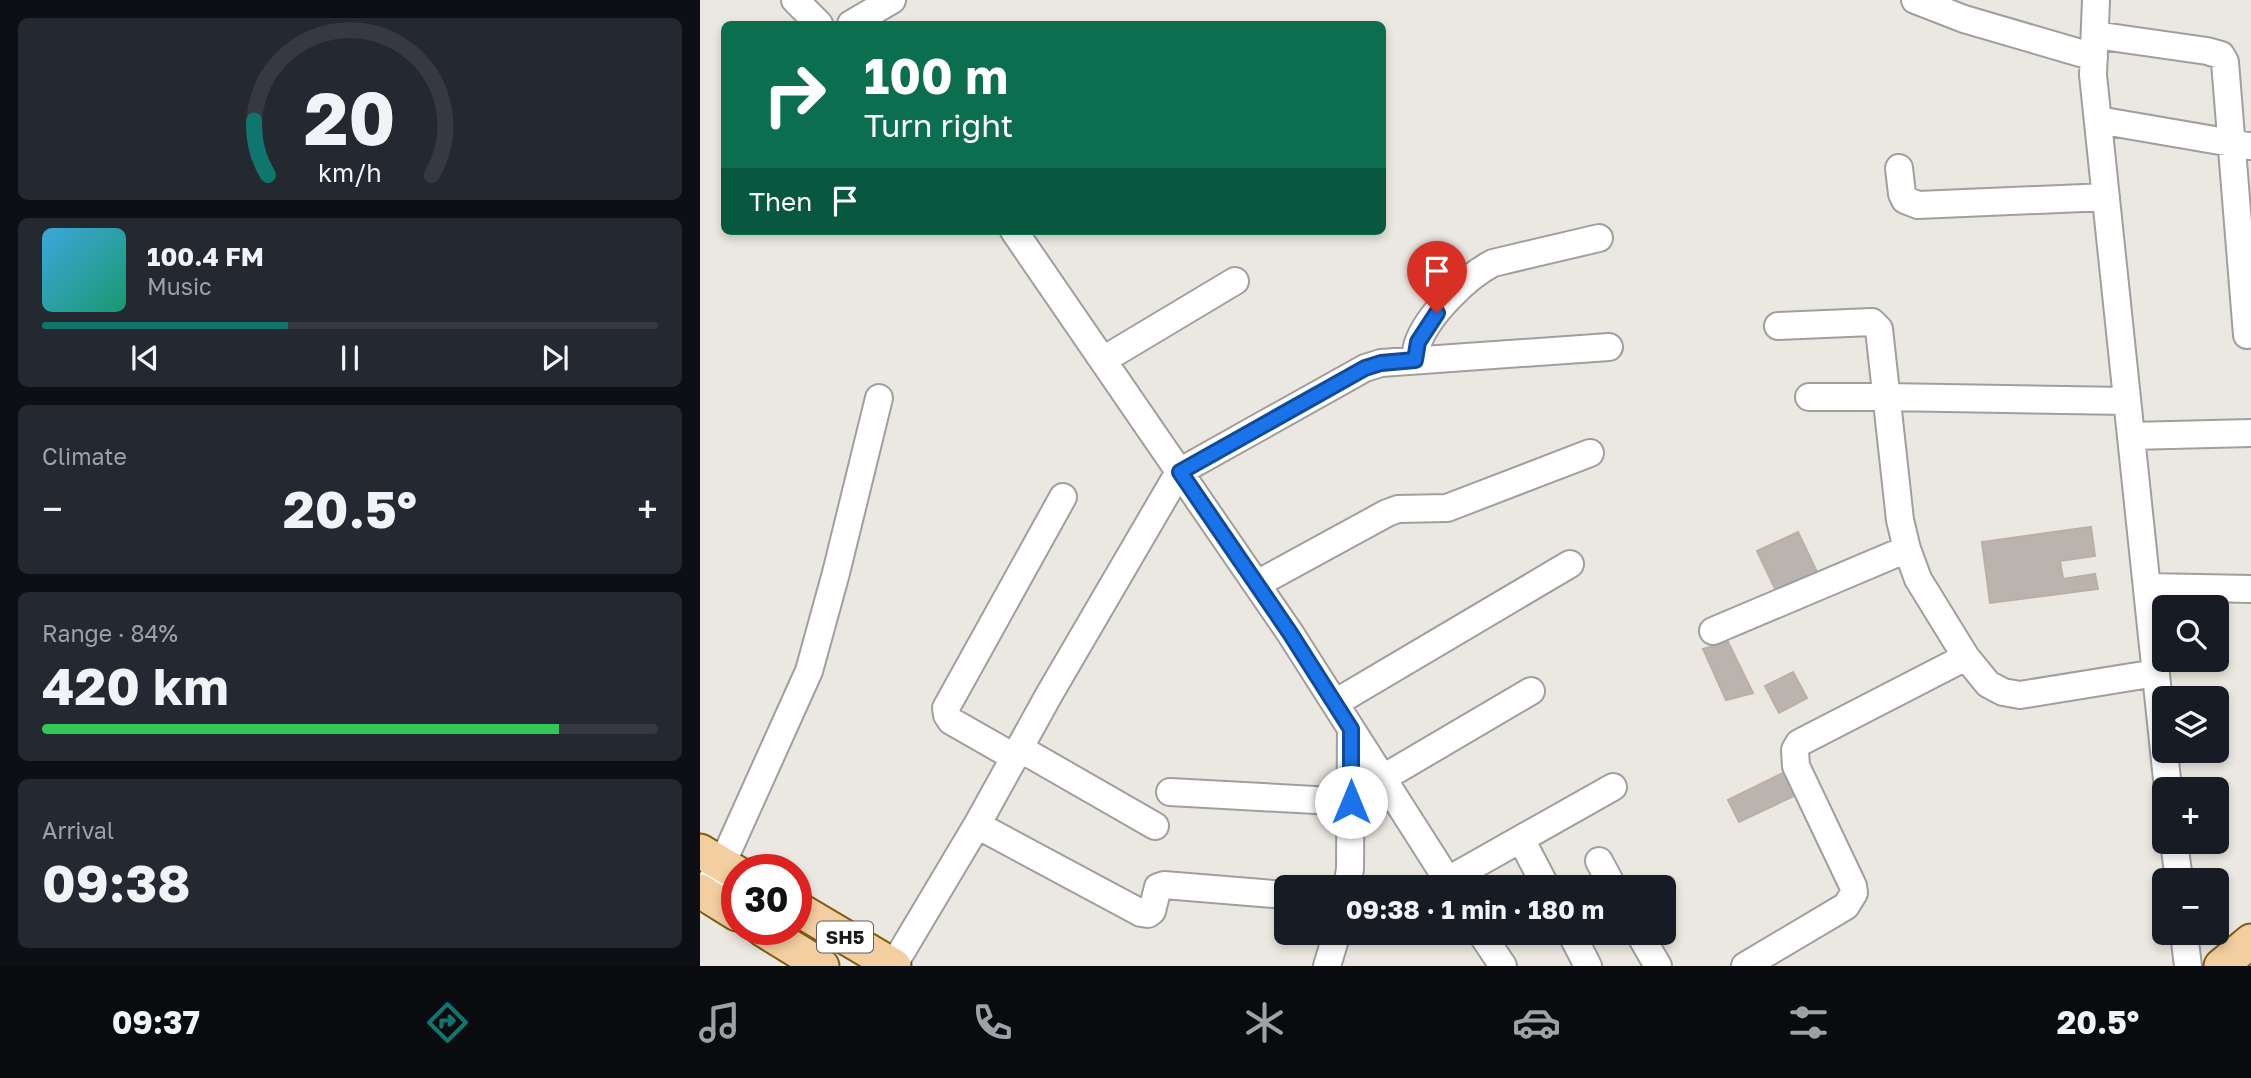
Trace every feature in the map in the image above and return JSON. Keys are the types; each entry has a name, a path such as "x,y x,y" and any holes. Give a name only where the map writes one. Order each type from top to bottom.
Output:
{"main road":[{"path":"701,892 721,904"},
{"name":"SH5","path":"812,918 893,966"},
{"path":"2221,966 2251,941"},
{"name":"SH5","path":"788,945 822,966"}],"street":[{"path":"796,0 816,21"},
{"path":"856,21 892,0"},
{"path":"1915,0 1964,19 2094,46 2207,51 2221,55 2225,62 2242,145 2247,335"},
{"path":"2096,0 2093,75 2167,777"},
{"path":"2098,120 2242,145"},
{"path":"1899,168 1905,200 1918,205 2106,197"},
{"path":"1017,235 1257,584 1444,875"},
{"path":"1415,360 1418,342 1429,325 1477,272 1493,263 1599,237"},
{"path":"1103,360 1235,281"},
{"path":"1778,326 1866,322 1877,325 1900,520 1907,549 1918,579 1966,657 1988,684 2003,692 2020,695 2156,673"},
{"path":"893,966 1180,472 1365,368 1381,363 1609,347"},
{"path":"1809,397 2127,401"},
{"path":"701,892 720,863 809,671 879,398"},
{"path":"2131,436 2251,433"},
{"path":"1257,584 1387,513 1398,509 1447,508 1590,453"},
{"path":"1063,498 946,708 947,715 951,721 1155,826"},
{"path":"1713,631 1907,549"},
{"path":"1335,703 1570,564"},
{"path":"2147,587 2251,589"},
{"path":"1745,966 1846,906 1854,893 1796,766 1795,750 1800,743 1966,657"},
{"path":"1383,778 1531,691"},
{"path":"1349,875 1351,729"},
{"path":"1464,875 1613,787"},
{"path":"1170,792 1351,802"},
{"path":"977,825 1141,913 1148,914 1152,911 1156,891 1158,887 1164,886 1274,894"},
{"path":"1521,839 1540,875"},
{"path":"1598,861 1607,875"},
{"path":"1327,966 1333,945"},
{"path":"1489,945 1503,966"},
{"path":"1577,945 1588,966"},
{"path":"1646,945 1658,966"},
{"path":"2185,945 2188,966"}],"building":[{"path":"2091,527 2095,556 2060,561 2063,579 2095,574 2098,589 1990,603 1982,542"},
{"path":"1798,532 1818,574 1777,593 1757,551"},
{"path":"1728,642 1753,693 1726,700 1703,649"},
{"path":"1793,672 1807,698 1779,713 1765,686"},
{"path":"1787,771 1798,794 1739,822 1728,800"}],"route":[{"path":"1351,802 1351,729 1290,633 1180,472 1365,368 1381,363 1415,360 1418,342 1437,313"}]}
